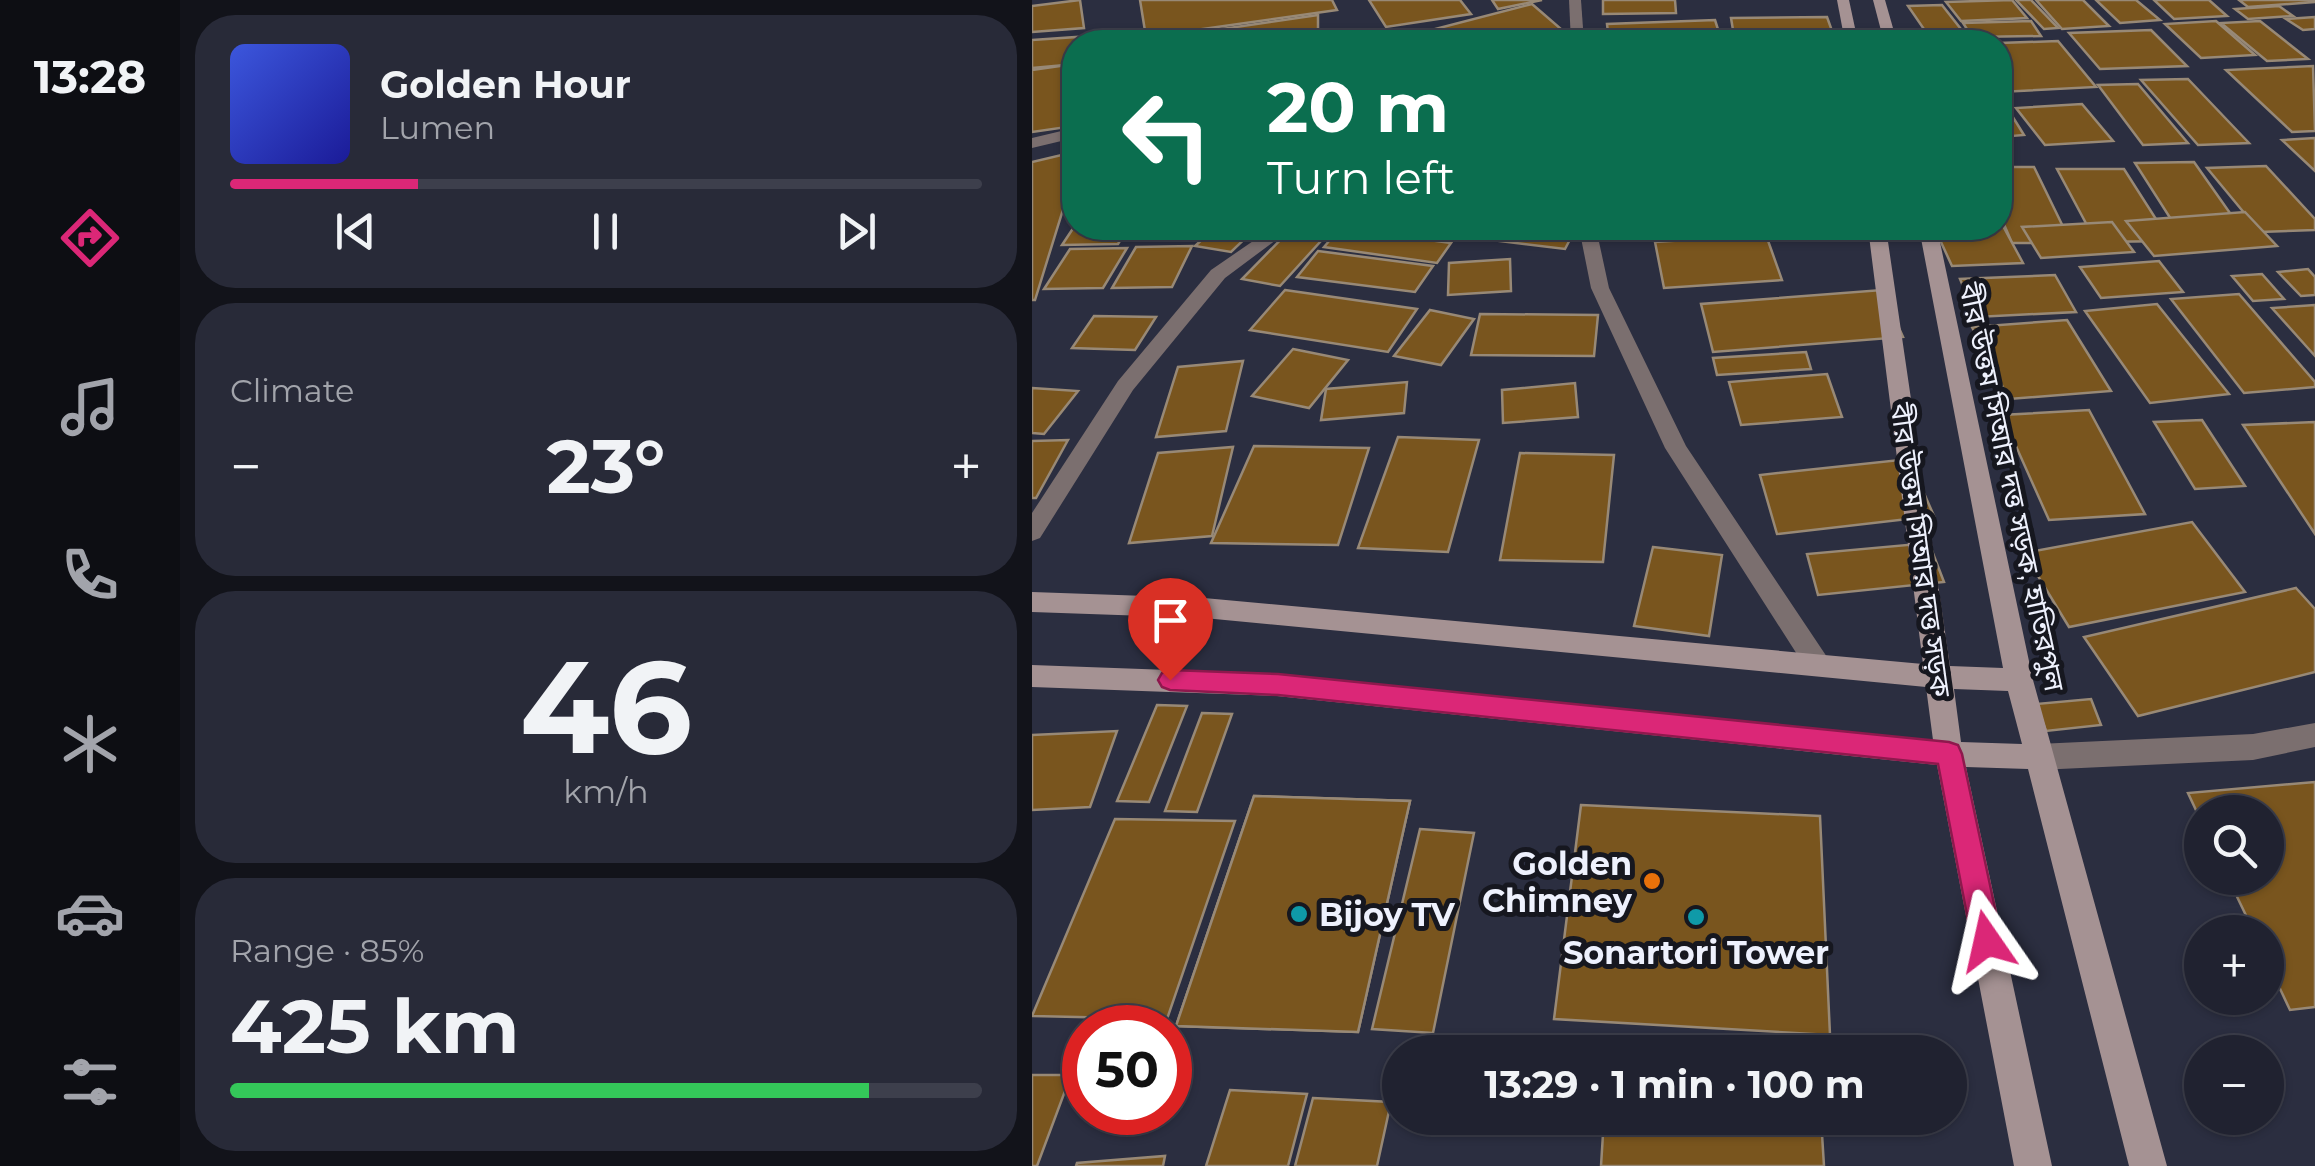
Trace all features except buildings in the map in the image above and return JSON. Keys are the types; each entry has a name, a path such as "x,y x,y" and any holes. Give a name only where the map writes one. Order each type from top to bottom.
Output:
{"main road":[{"path":"1843,0 1849,30"},
{"path":"1880,0 1888,30"},
{"name":"বীর উত্তম সিআর দত্ত সড়ক","path":"1878,240 1949,754 2033,1166"},
{"name":"বীর উত্তম সিআর দত্ত সড়ক, হাতিরপুল","path":"1930,240 2038,758"},
{"path":"1032,602 1204,608 1938,677 2020,680"},
{"path":"1032,676 1278,684 1949,754 2038,758 2148,1166"}],"street":[{"path":"1575,0 1577,30"},
{"path":"1116,24 1116,30"},
{"path":"1032,144 1062,136"},
{"path":"1032,532 1124,386 1218,274 1265,240"},
{"path":"1590,240 1600,288 1676,448 1818,665"},
{"path":"2038,758 2254,747 2314,736"}],"place":[{"name":"Golden Chimney","path":"1652,881"},
{"name":"Bijoy TV","path":"1299,914"},
{"name":"Sonartori Tower","path":"1696,917"}],"route":[{"path":"1170,680 1278,684 1949,754 1987,941"}]}
